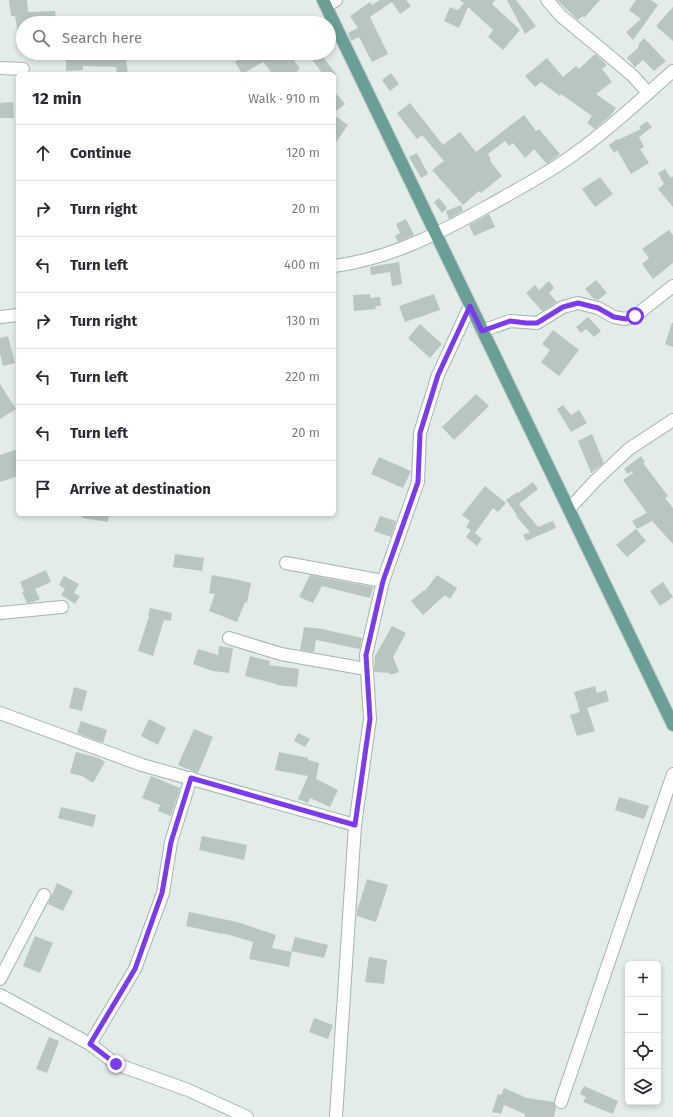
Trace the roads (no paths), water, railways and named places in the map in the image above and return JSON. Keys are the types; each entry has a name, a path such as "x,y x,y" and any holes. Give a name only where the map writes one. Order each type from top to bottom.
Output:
{"main road":[{"path":"328,2 334,16"},
{"path":"336,19 435,234 569,510 669,710 673,725"}],"street":[{"path":"547,0 561,16 633,76 648,93"},
{"path":"0,68 23,69"},
{"path":"336,266 387,254 435,234 473,215 563,162 616,122 673,71"},
{"path":"482,331 510,321 537,323 563,307 578,303 598,308 614,317 626,319 635,316 673,286"},
{"path":"336,1117 355,825 370,719 366,655 383,581 418,482 420,433 438,375 470,306"},
{"path":"0,317 16,315"},
{"path":"569,510 595,481 629,449 673,420"},
{"path":"286,563 383,581"},
{"path":"0,613 62,607"},
{"path":"229,638 281,654 366,669"},
{"path":"0,713 142,764 355,825"},
{"path":"562,1102 673,774"},
{"path":"90,1044 135,969 162,893 171,842 191,778"},
{"path":"0,979 44,895"},
{"path":"0,995 90,1044 116,1064 188,1090 247,1117"}]}
